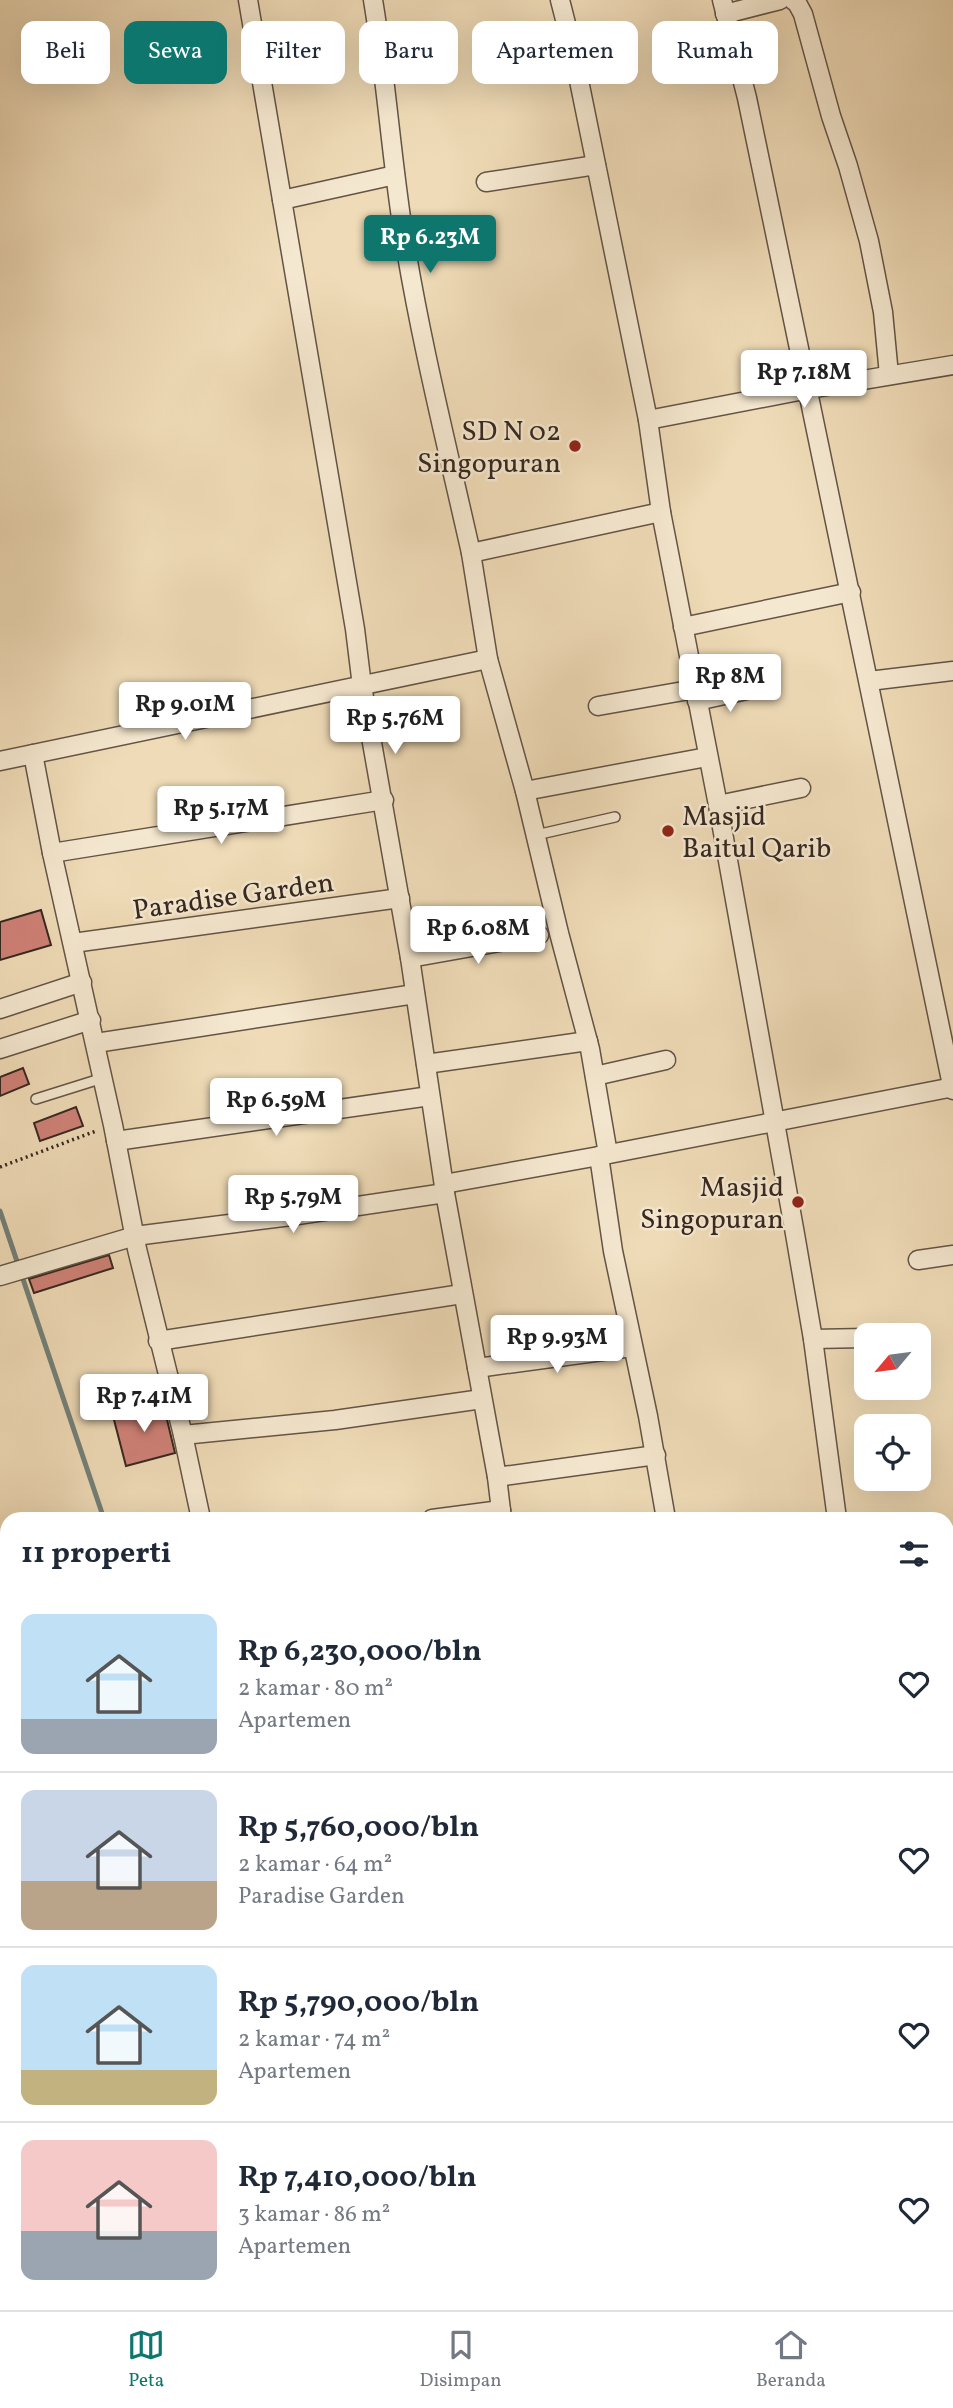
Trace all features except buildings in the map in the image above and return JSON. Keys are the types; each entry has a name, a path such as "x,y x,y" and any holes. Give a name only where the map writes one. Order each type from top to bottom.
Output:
{"street":[{"path":"248,0 355,629 362,686 384,800 444,1188 497,1477 501,1512"},
{"path":"373,0 405,243 425,349 471,553 488,659 525,791 588,1041 604,1155 613,1251 656,1455 665,1512"},
{"path":"560,0 573,51 648,420 661,512 718,805 813,1339 836,1512"},
{"path":"3,1275 135,1236 291,1216 444,1188 774,1120 953,1088 809,389 747,98 724,7 780,0"},
{"path":"793,0 803,14 869,241 883,312 889,375"},
{"path":"486,181 596,165"},
{"path":"282,200 395,175"},
{"path":"648,420 953,365"},
{"path":"471,553 661,512"},
{"path":"684,626 851,592"},
{"path":"0,761 488,659"},
{"path":"869,681 953,671"},
{"path":"598,706 756,688"},
{"path":"33,754 158,1341 183,1435 200,1512"},
{"path":"525,791 707,757"},
{"path":"718,805 801,788"},
{"path":"52,853 384,800"},
{"name":"Paradise Garden","path":"73,943 400,898"},
{"path":"410,958 539,935"},
{"path":"0,1009 82,982"},
{"path":"96,1042 415,995"},
{"path":"0,1049 91,1020"},
{"path":"426,1064 588,1041"},
{"path":"594,1076 666,1060"},
{"path":"115,1133 430,1096"},
{"path":"918,1260 953,1255"},
{"path":"158,1341 462,1294"},
{"path":"813,1339 854,1338"},
{"path":"477,1368 632,1346"},
{"path":"183,1435 335,1420 482,1399"},
{"path":"497,1477 656,1455"}],"lane":[{"path":"536,835 615,817"},
{"path":"37,1100 103,1078"}],"path":[{"path":"0,1167 115,1133"}],"waterway":[{"path":"0,1211 102,1512"}],"place":[{"name":"SD N 02 Singopuran","path":"575,446"},
{"name":"Masjid Baitul Qarib","path":"668,831"},
{"name":"Masjid Singopuran","path":"798,1202"}]}
